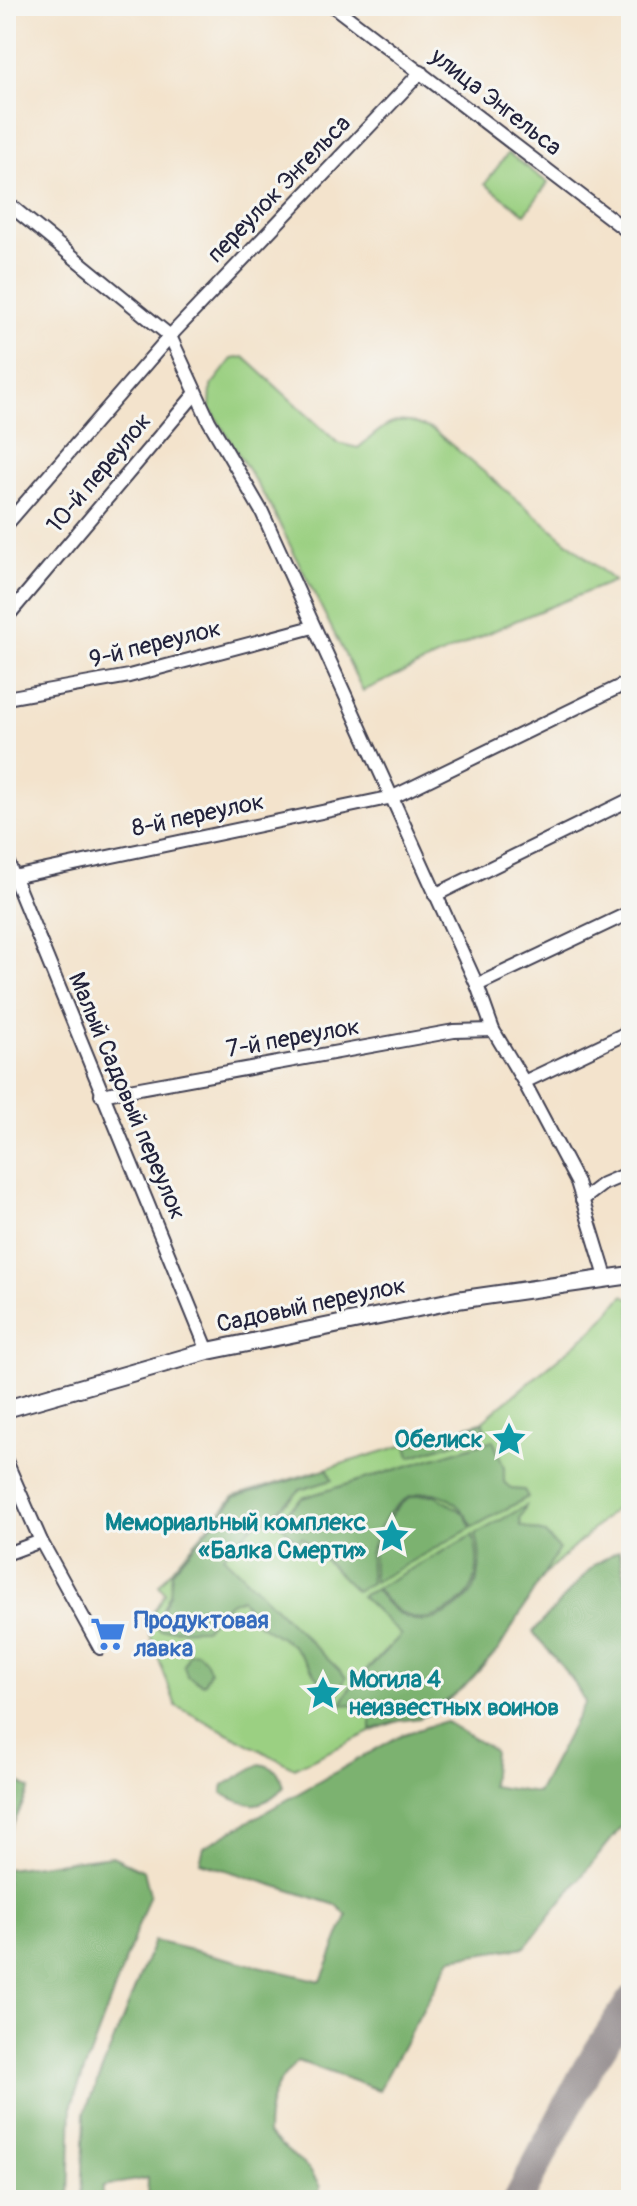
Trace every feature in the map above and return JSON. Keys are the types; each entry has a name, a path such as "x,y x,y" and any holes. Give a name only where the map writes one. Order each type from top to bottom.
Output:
{"street":[{"name":"улица Энгельса","path":"333,6 631,234"},
{"name":"переулок Энгельса","path":"6,525 170,336 421,72"},
{"path":"6,202 170,336 195,394 262,512 477,985 493,1030 577,1182 607,1280"},
{"name":"10-й переулок","path":"6,618 195,394"},
{"name":"9-й переулок","path":"6,698 129,676 313,627"},
{"name":"8-й переулок","path":"13,877 393,797 631,681"},
{"path":"435,895 631,799"},
{"name":"Малый Садовый переулок","path":"6,858 208,1351"},
{"path":"477,985 631,912"},
{"name":"7-й переулок","path":"101,1095 454,1031 493,1030"},
{"path":"524,1082 631,1031"},
{"path":"582,1200 603,1184 631,1172"},
{"name":"Садовый переулок","path":"6,1409 208,1351 457,1300 631,1275"},
{"path":"6,1461 41,1541 100,1648"},
{"path":"6,1554 41,1541"}],"green space":[{"path":"508,153 548,183 525,214 485,184"},
{"path":"244,357 338,443 358,448 385,427 401,421 435,431 614,581 515,621 363,691 271,507 210,408 211,386 232,359"},
{"name":"Мемориальный комплекс «Балка Смерти»","path":"624,1295 631,1299 631,1494 542,1577 502,1642 443,1706 392,1722 294,1768 176,1706 146,1624 165,1593 159,1585 234,1496 481,1422 595,1328"},
{"path":"483,1422 486,1433 410,1457 407,1446"},
{"path":"493,1440 504,1467 504,1482 511,1489 524,1490 528,1497 473,1527 461,1509 447,1498 433,1493 418,1494 403,1501 390,1512 372,1546 371,1583 356,1591 302,1537 297,1541 277,1521 302,1498"},
{"path":"328,1469 332,1480 300,1490 265,1522 260,1518 223,1556 346,1677 335,1699 293,1646 257,1623 241,1598 228,1604 204,1629 160,1630 155,1625 170,1594 172,1572 235,1497"},
{"path":"435,1495 465,1514 471,1528 374,1582 374,1549 391,1515 412,1497"},
{"path":"526,1506 520,1519 521,1526 544,1533 559,1549 499,1649 466,1685 435,1710 420,1718 371,1730 371,1718 355,1704 341,1705 355,1678 357,1680 401,1635 361,1596 375,1589 391,1608 409,1619 419,1621 441,1617 465,1600 474,1589 480,1562 476,1534"},
{"path":"473,1535 477,1562 474,1582 464,1599 442,1613 431,1618 411,1617 393,1607 376,1588"},
{"path":"619,1550 631,1604 631,1815 525,1947 451,1958 379,2090 298,2061 283,2077 270,2102 267,2134 309,2169 320,2187 317,2200 147,2200 148,2178 103,2186 102,2200 82,2200 85,2112 154,1941 321,1981 347,1916 336,1905 200,1862 204,1847 401,1735 445,1721 494,1751 491,1786 537,1793 585,1702 572,1679 533,1632 594,1565"},
{"path":"197,1652 210,1672 203,1684 187,1676 184,1666 189,1653"},
{"path":"260,1764 276,1771 281,1778 284,1787 276,1794 262,1803 248,1804 222,1793 224,1785"},
{"path":"6,1775 30,1789 6,1839"},
{"path":"112,1856 144,1871 150,1894 72,2104 69,2200 6,2200 6,1869"}],"taxiway":[{"path":"518,2200 587,2069 631,2001"}],"place":[{"name":"Обелиск","path":"509,1439"},
{"name":"Мемориальный комплекс «Балка Смерти»","path":"392,1536"},
{"name":"Продуктовая лавка","path":"108,1634"},
{"name":"Могила 4 неизвестных воинов","path":"323,1693"}]}
